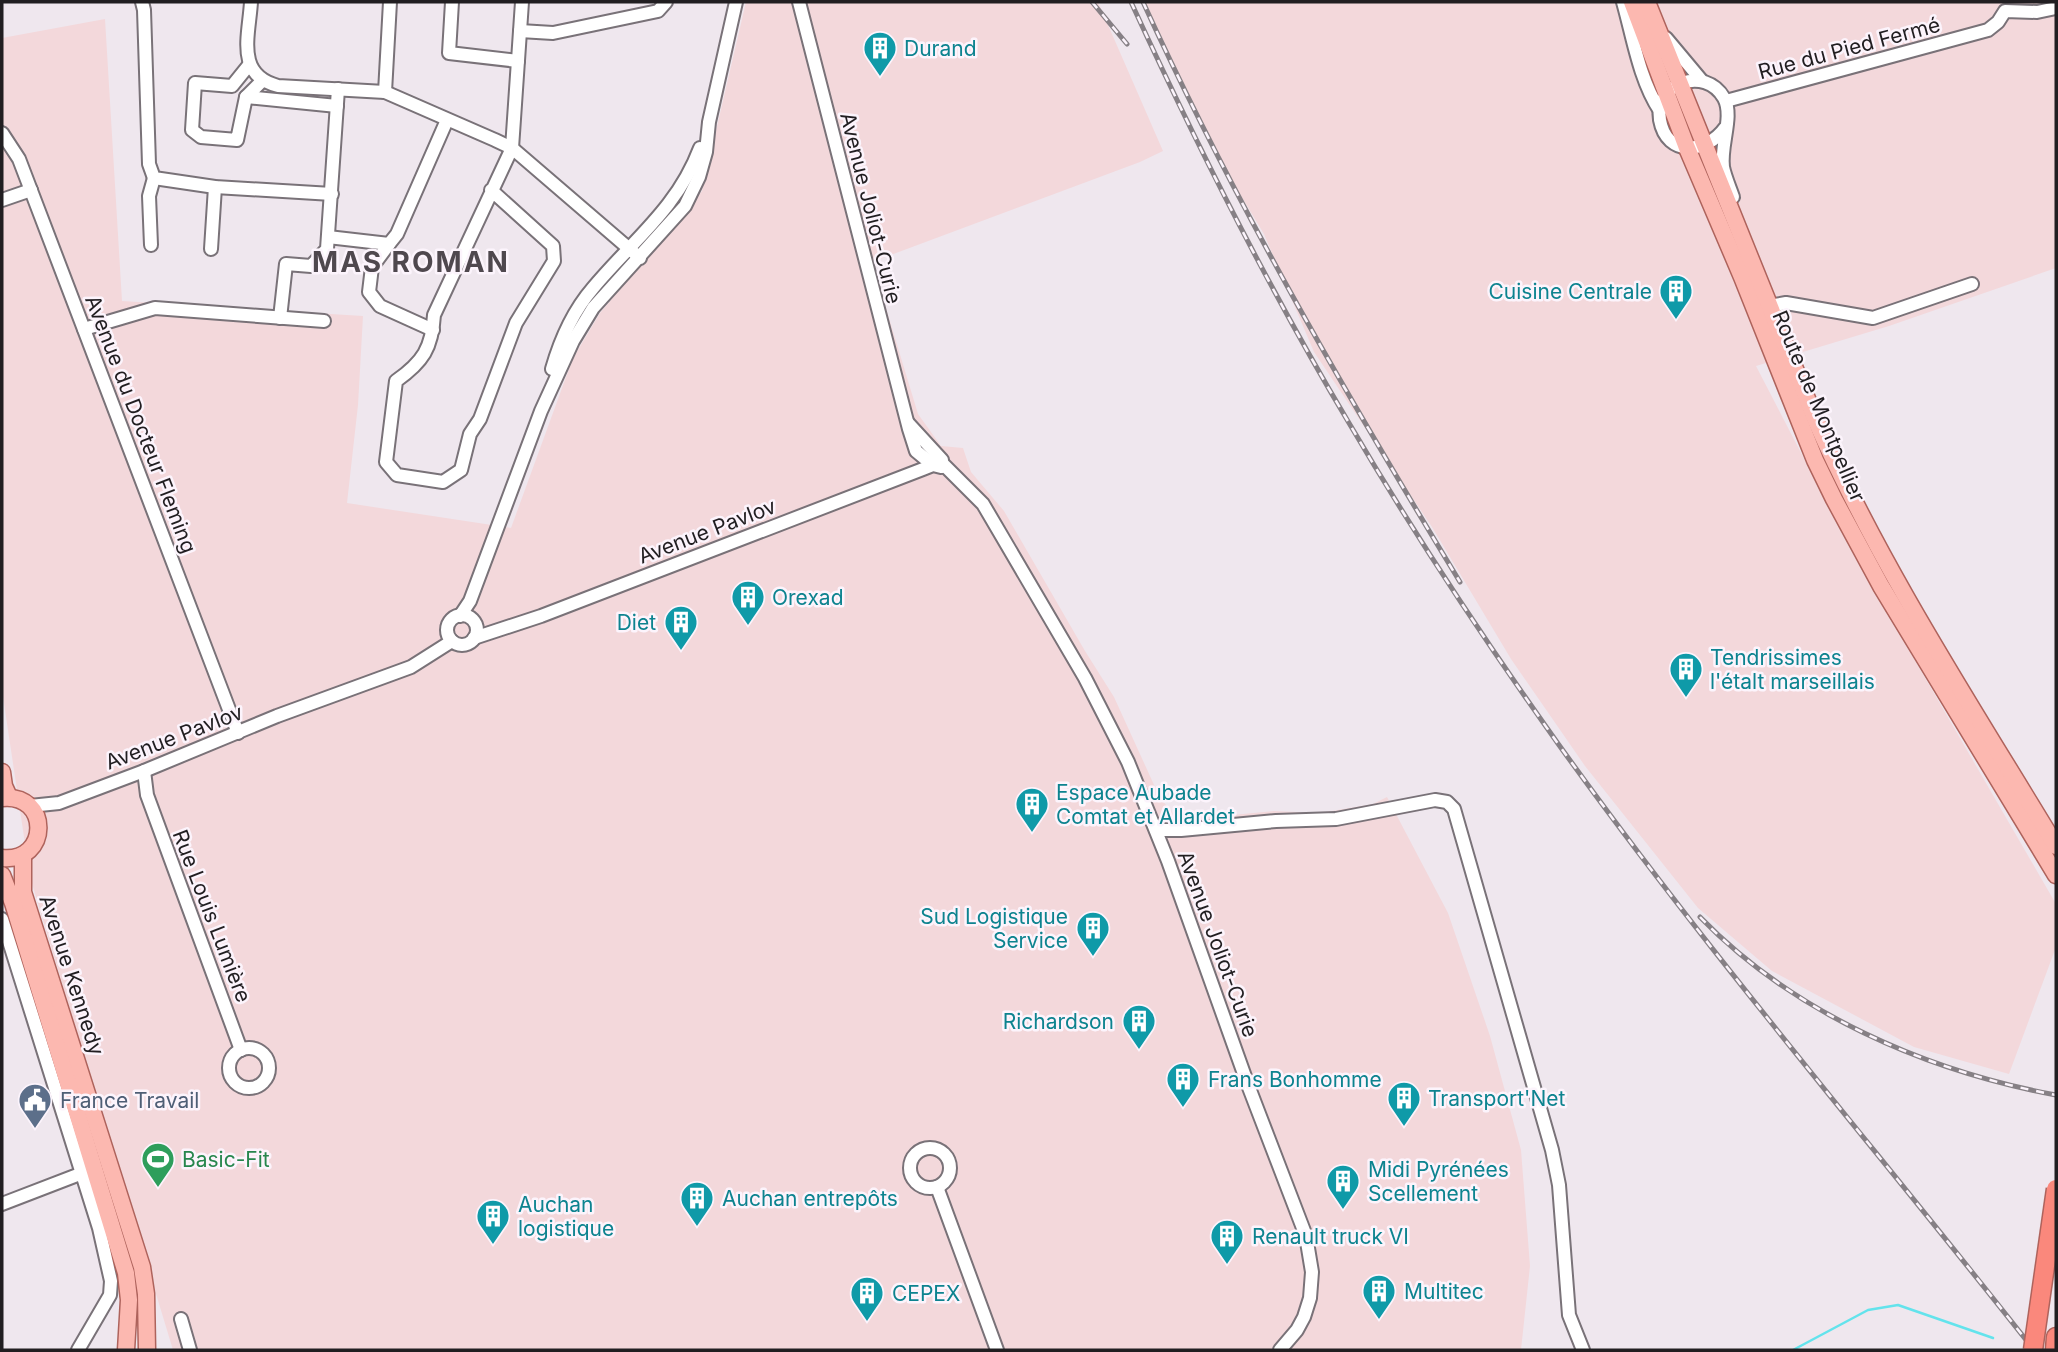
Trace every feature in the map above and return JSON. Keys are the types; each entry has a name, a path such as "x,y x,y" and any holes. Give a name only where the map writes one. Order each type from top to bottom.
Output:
{"highway":[{"path":"2033,1350 2056,1189"},
{"path":"2055,1350 2056,1337"}],"main road":[{"name":"Route de Montpellier","path":"1632,2 1704,146 1815,421 1844,485 1899,584 2056,846"},
{"name":"Route de Montpellier","path":"1647,2 1655,22 1687,148 1742,276 1815,460 1881,586 2056,875"},
{"path":"2,772 6,797 24,801 30,806 39,825 36,842 23,855 14,859 2,858"},
{"name":"Avenue Kennedy","path":"23,855 23,892 142,1268 148,1350"},
{"name":"Avenue Kennedy","path":"2,875 13,903 126,1273 129,1300 126,1350"}],"street":[{"path":"142,2 149,164 154,178 149,196 150,244"},
{"path":"251,2 247,55 255,73 278,86 384,92 512,148 640,258"},
{"path":"384,92 390,2"},
{"path":"452,2 449,53 518,61"},
{"path":"491,190 553,246 554,261 516,323 480,419 470,434 461,470 443,482 397,475 386,462 396,381 418,366 433,330 434,315 491,190 512,148 522,2"},
{"path":"520,31 553,33 658,11 666,2"},
{"path":"541,411 573,341 593,309 685,206 699,177 736,2"},
{"name":"Avenue Joliot-Curie","path":"799,2 916,451 935,461 983,504 1104,713 1156,830 1306,1236 1312,1272 1310,1298 1297,1330 1280,1350"},
{"path":"1623,2 1644,75 1660,111 1665,133 1673,141 1687,148 1704,146 1717,139 1725,128"},
{"name":"Rue du Pied Fermé","path":"1726,101 1988,30 1998,22 2006,7 2037,12 2056,8"},
{"path":"1655,22 1677,53 1702,81"},
{"path":"255,73 246,97 237,140 201,137 191,130 195,83 232,86 255,73"},
{"path":"1660,111 1673,88 1695,79 1708,82 1719,90 1726,101 1728,115 1723,167 1757,259 1757,276"},
{"path":"280,318 285,264 311,266 327,249 338,89"},
{"path":"246,97 337,106"},
{"path":"433,330 380,306 369,292 372,267 397,234 447,120"},
{"path":"541,411 554,364 576,313 591,290 672,202 695,160 709,122"},
{"name":"Avenue du Docteur Fleming","path":"2,132 19,159 238,733"},
{"path":"154,178 215,187 332,194"},
{"path":"211,249 215,187"},
{"path":"2,200 31,190"},
{"path":"328,237 388,244"},
{"path":"1769,306 1786,303 1872,317 1972,284"},
{"path":"84,329 155,308 324,321"},
{"name":"Avenue Pavlov","path":"30,806 59,803 421,661 450,638 452,620 460,616 470,601 541,411"},
{"name":"Avenue Pavlov","path":"450,638 465,645 475,629 495,632 935,461"},
{"path":"470,601 475,629"},
{"path":"460,616 475,629"},
{"name":"Rue Louis Lumière","path":"144,771 147,795 241,1050"},
{"path":"124,778 147,795"},
{"path":"1156,830 1336,819 1435,800 1447,802 1454,809 1552,1150 1561,1208 1569,1315 1583,1350"},
{"name":"Avenue Pavlov","path":"39,825 59,803"},
{"path":"2,919 99,1228 111,1281 110,1295 78,1350"},
{"path":"2,1204 80,1174"},
{"path":"937,1187 997,1350"},
{"path":"181,1319 190,1350"}],"shaded area":[{"path":"746,2 1098,2 1163,151 872,262 918,414 941,446 963,448 971,472 1004,511 1114,697 1160,798 1173,813 1211,817 1274,811 1320,813 1373,804 1387,797 1448,913 1490,1036 1521,1150 1530,1266 1521,1350 173,1350 30,877 2,690 2,38 105,19 122,301 363,316 358,405 347,503 511,528 573,358 600,313 702,191"},
{"path":"1142,2 2056,2 2056,268 1889,326 1756,366 1854,555 2056,904 2056,947 2009,1074 1914,1047 1772,971 1698,908 1585,766 1511,659 1432,527 1314,352 1264,234 1209,143"}],"waterway":[{"path":"1793,1350 1868,1310 1898,1305 1993,1338"}],"railway":[{"path":"1092,2 1127,44"},
{"path":"1131,2 1208,163 1290,320 1374,464 1477,627 1559,745 1674,899 2034,1350"},
{"path":"1143,2 1253,224 1375,440 1460,582"},
{"path":"1700,917 1737,951 1777,982 1864,1033 1959,1071 2056,1095"}],"place":[{"name":"Durand","path":"880,78"},
{"name":"Cuisine Centrale","path":"1676,321"},
{"name":"Orexad","path":"748,627"},
{"name":"Diet","path":"681,652"},
{"name":"Tendrissimes l'étalt marseillais","path":"1686,699"},
{"name":"Espace Aubade Comtat et Allardet","path":"1032,834"},
{"name":"Sud Logistique Service","path":"1093,958"},
{"name":"Richardson","path":"1139,1051"},
{"name":"Frans Bonhomme","path":"1183,1109"},
{"name":"Transport'Net","path":"1404,1128"},
{"name":"France Travail","path":"35,1130"},
{"name":"Basic-Fit","path":"158,1189"},
{"name":"Midi Pyrénées Scellement","path":"1343,1211"},
{"name":"Auchan entrepôts","path":"697,1228"},
{"name":"Auchan logistique","path":"493,1246"},
{"name":"Renault truck VI","path":"1227,1266"},
{"name":"Multitec","path":"1379,1321"},
{"name":"CEPEX","path":"867,1323"}],"district":[{"name":"MAS ROMAN","path":"411,262"}]}
